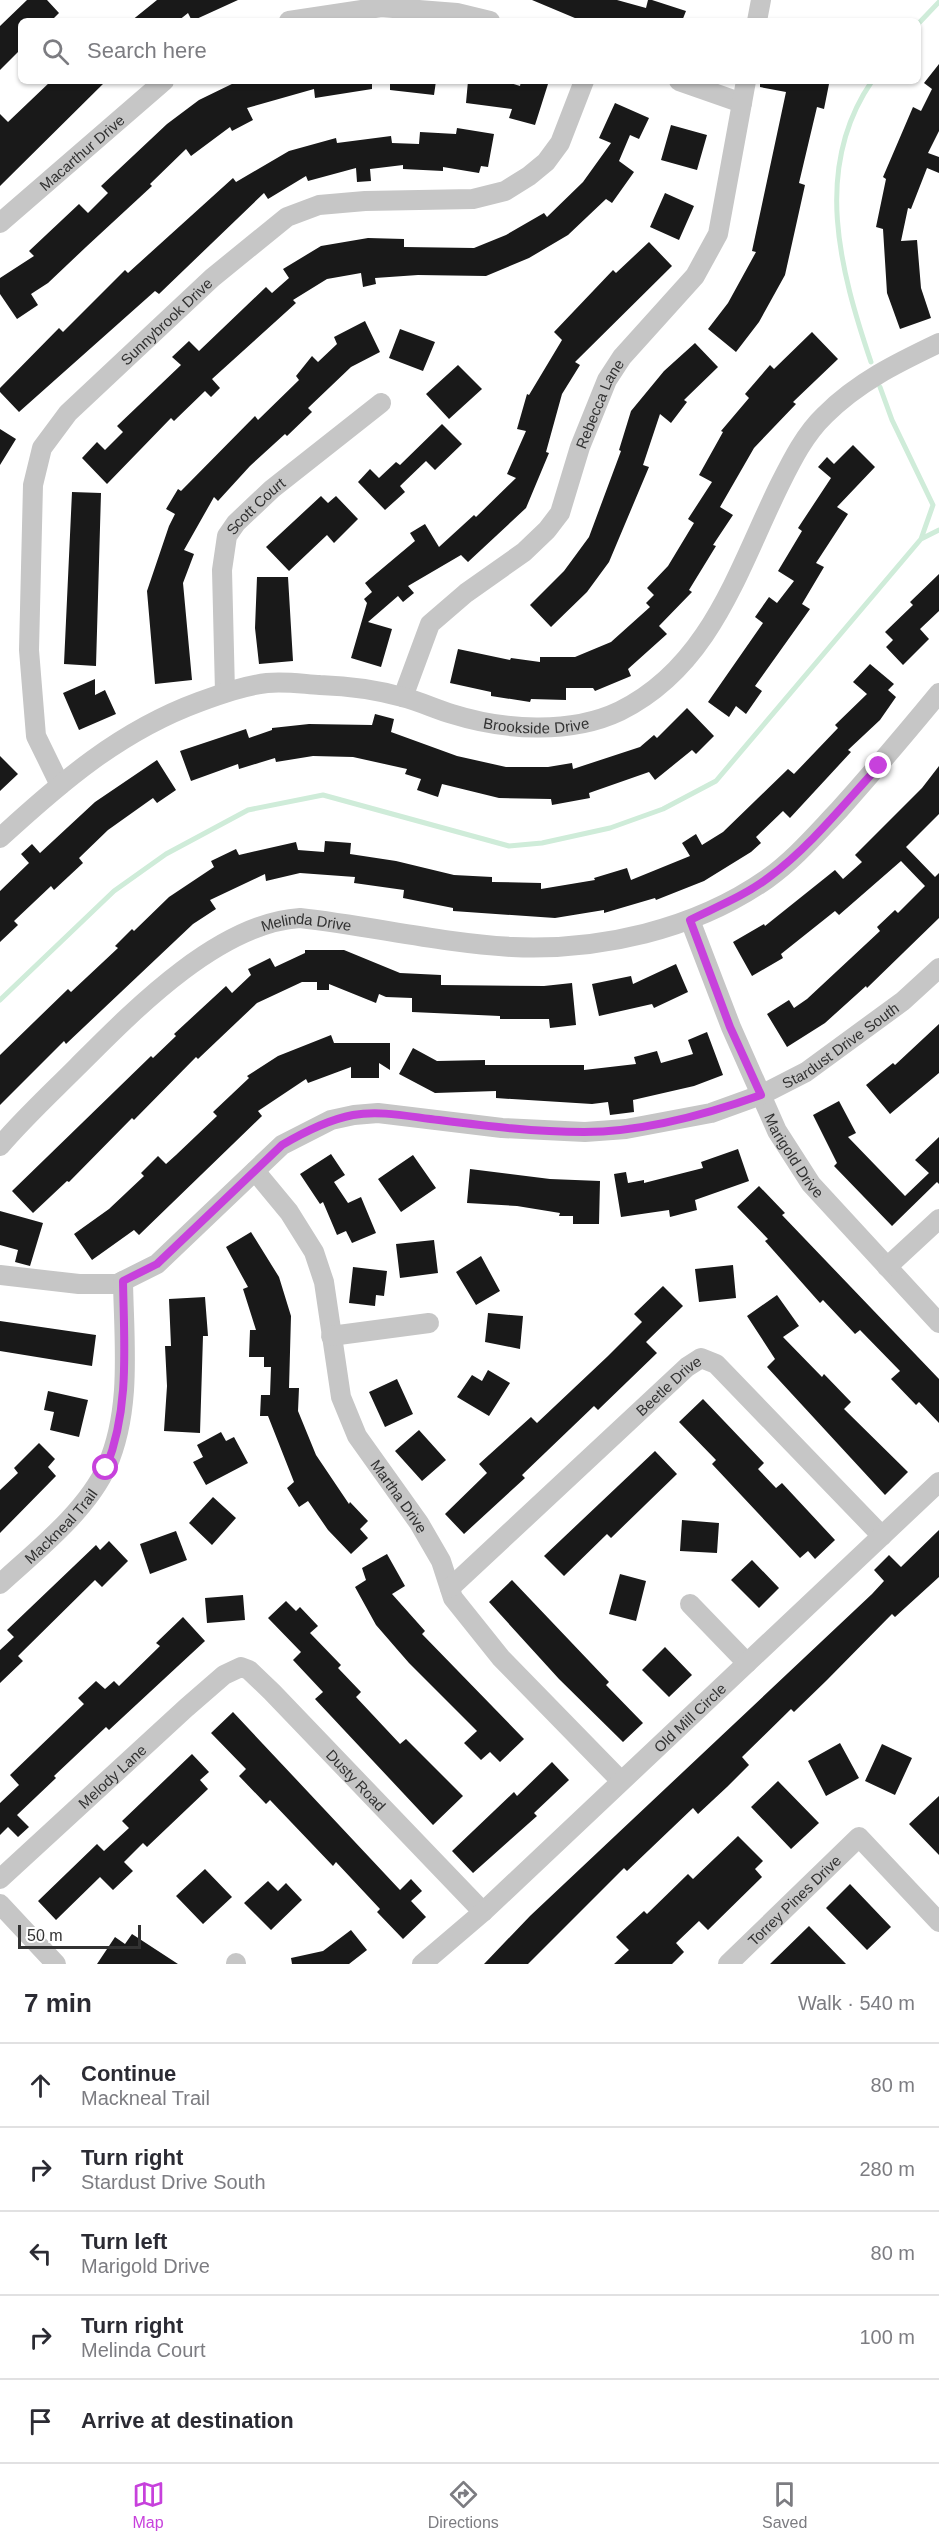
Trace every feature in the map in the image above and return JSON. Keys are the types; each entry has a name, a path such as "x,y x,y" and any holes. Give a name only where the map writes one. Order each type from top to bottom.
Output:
{"street":[{"path":"758,18 761,0"},
{"path":"310,18 381,8 457,13 478,18"},
{"name":"Macarthur Drive","path":"0,223 161,84"},
{"name":"Sunnybrook Drive","path":"60,785 36,736 29,651 33,485 42,448 68,413 212,278 287,217 319,205 364,201 472,199 506,191 546,162 560,143 583,84"},
{"path":"687,84 742,103"},
{"name":"Rebecca Lane","path":"404,697 430,624 466,593 524,552 560,513 580,447 607,380 622,357 695,276 708,255 718,234 745,84"},
{"name":"Brookside Drive","path":"0,838 96,755 128,734 171,712 225,692 270,682 363,687 404,697 454,715 518,727 550,727 584,722 615,713 641,701 683,665 733,590 797,451 823,416 861,383 890,366 939,343"},
{"name":"Scott Court","path":"225,692 222,570 227,536 236,523 272,489 381,402"},
{"name":"Melinda Drive","path":"0,1146 109,1035 190,964 231,939 269,923 300,918 455,940 542,948 634,936 690,920 741,895 767,878 806,845 879,766 939,693"},
{"name":"Marigold Drive","path":"690,920 730,1027 777,1131 811,1184 939,1323"},
{"name":"Stardust Drive South","path":"0,1275 80,1284 117,1284 157,1264 282,1145 305,1131 331,1120 378,1113 502,1128 585,1132 626,1129 711,1113 761,1095 806,1072 849,1043 903,1001 939,968"},
{"name":"Martha Drive","path":"255,1171 289,1212 314,1252 324,1282 342,1397 357,1436 419,1523 441,1562 462,1612 501,1658 621,1781"},
{"path":"887,1267 939,1219"},
{"name":"Mackneal Trail","path":"0,1584 58,1530 91,1492 106,1468 122,1412 125,1373 123,1281"},
{"path":"331,1336 429,1323"},
{"name":"Beetle Drive","path":"450,1588 687,1367 701,1358 716,1364 882,1536"},
{"name":"Old Mill Circle","path":"422,1964 483,1912 939,1482"},
{"path":"690,1604 747,1663"},
{"name":"Dusty Road","path":"224,1675 241,1667 249,1670 483,1912"},
{"name":"Melody Lane","path":"0,1879 111,1775 224,1675"},
{"name":"Torrey Pines Drive","path":"728,1964 859,1837 939,1922"},
{"path":"0,1904 56,1964"}],"building":[{"path":"27,0 47,0 59,13 54,18 18,18 18,52 0,70 0,26"},
{"path":"157,0 238,0 199,18 190,18 188,13 182,18 135,18"},
{"path":"532,0 617,0 646,8 648,0 652,0 686,11 683,18 575,18"},
{"path":"939,64 939,131 928,153 939,157 939,173 927,168 911,209 908,208 901,241 917,240 921,288 931,318 900,329 887,293 883,229 876,227 886,179 883,177 913,107 921,111 932,89 924,83"},
{"path":"48,84 103,84 0,186 0,114 8,122"},
{"path":"232,84 372,84 372,89 315,98 314,89 247,108 253,120 232,131 230,127 191,156 186,149 150,184 152,186 48,283 31,294 38,305 17,319 0,294 0,278 34,256 29,251 79,204 88,213 108,193 101,186 167,124 199,100"},
{"path":"390,84 436,84 434,95 390,90"},
{"path":"468,84 520,86 520,84 548,84 535,125 509,118 512,109 466,103"},
{"path":"760,84 829,84 824,109 817,107 799,183 805,185 785,275 759,322 736,352 708,329 728,303 756,252 752,251 786,92 760,87"},
{"path":"615,103 649,118 639,139 630,135 619,161 634,172 612,203 606,199 568,235 529,258 486,276 418,275 375,278 376,284 363,287 361,273 327,279 293,300 296,303 212,379 220,388 211,397 205,391 174,421 171,418 107,484 82,458 97,442 105,450 123,432 117,426 181,365 172,357 189,341 199,351 266,287 272,293 289,278 283,269 321,246 368,238 404,239 404,247 474,248 506,235 544,213 547,217 583,182 611,143 599,138"},
{"path":"671,125 707,135 697,170 661,160"},
{"path":"457,128 494,134 488,167 481,166 479,173 443,167 443,171 403,169 403,165 370,169 371,181 357,182 356,168 308,181 306,176 268,199 264,193 159,294 155,291 19,412 0,392 0,388 59,328 63,332 125,270 128,273 233,178 236,182 289,151 336,138 337,143 391,136 392,143 419,144 420,132 456,134"},
{"path":"665,193 694,206 679,240 650,227"},
{"path":"649,242 672,266 575,362 580,365 562,394 546,452 549,453 526,508 468,562 461,555 408,586 414,593 403,602 398,596 368,622 392,629 381,667 351,658 367,603 364,599 372,592 365,583 415,541 410,533 425,524 439,547 474,515 476,517 516,478 507,474 526,431 517,429 527,394 529,395 562,340 554,332 613,270 616,273"},
{"path":"365,321 380,352 351,367 308,408 312,412 287,436 285,434 250,466 218,501 214,497 184,550 194,554 183,583 192,680 155,684 147,591 175,514 166,509 178,489 181,491 255,416 258,420 299,380 296,376 312,356 318,362 337,344 334,337"},
{"path":"400,329 435,342 423,371 389,358"},
{"path":"812,332 838,359 793,402 796,404 754,448 720,507 733,515 713,545 716,546 689,590 692,592 659,626 667,634 628,669 631,676 595,691 593,688 566,688 566,700 531,699 530,702 491,696 491,692 450,683 458,649 510,660 511,658 540,662 540,657 575,657 611,642 650,607 646,603 654,595 647,588 668,566 694,523 688,519 712,482 699,475 723,432 721,431 749,398 745,394 770,365 774,369"},
{"path":"695,343 718,367 684,400 687,402 671,423 660,414 643,465 649,467 609,562 587,592 551,627 530,605 564,571 589,537 621,451 619,450 631,411 664,371"},
{"path":"458,365 482,389 449,419 426,394"},
{"path":"442,424 462,444 435,470 426,461 400,486 405,492 385,510 358,482 370,469 379,478 396,462 400,465"},
{"path":"0,429 16,439 0,465"},
{"path":"853,445 875,467 837,507 848,514 816,563 824,567 802,604 810,609 755,686 762,691 746,714 736,706 729,717 708,702 763,623 755,617 769,597 777,603 794,581 778,571 802,531 798,528 831,478 818,467 827,457 834,464"},
{"path":"72,492 101,493 96,666 64,664"},
{"path":"321,496 328,503 336,496 358,519 334,543 327,535 289,571 266,547"},
{"path":"939,574 939,611 920,629 929,639 903,665 886,647 893,640 885,632 913,605 910,602"},
{"path":"257,577 288,577 293,661 259,664 255,628"},
{"path":"870,664 894,684 888,690 896,697 880,720 848,750 851,752 790,818 783,811 756,837 761,843 751,852 704,881 656,900 655,898 604,913 604,910 555,918 453,911 453,908 403,898 404,890 354,883 355,877 300,873 266,881 265,874 210,900 216,909 193,924 66,1044 64,1041 0,1105 0,1055 68,989 71,992 118,948 115,946 132,929 134,931 169,897 214,867 211,861 236,849 239,855 296,842 298,850 324,852 325,841 351,843 350,854 396,861 454,875 492,877 492,882 541,883 541,889 595,880 594,878 627,868 631,880 690,856 682,843 696,834 702,845 723,832 788,769 794,774 838,728 835,725 867,694 853,682"},
{"path":"95,679 95,695 105,690 116,714 79,730 63,693"},
{"path":"687,708 714,736 696,754 692,750 655,780 649,772 589,793 590,798 552,805 551,799 499,798 442,784 438,797 417,790 421,779 405,774 407,769 353,757 313,756 276,762 275,758 239,769 238,764 191,781 180,751 246,729 249,738 272,730 272,728 309,724 372,725 375,714 394,719 391,732 457,756 506,767 548,767 572,763 573,769 640,747 654,735 657,738"},
{"path":"0,756 18,774 0,791"},
{"path":"157,760 176,790 157,803 153,798 108,830 79,858 83,863 54,890 51,886 14,921 18,925 0,942 0,891 29,863 21,854 32,844 40,853 95,802"},
{"path":"939,766 939,814 906,847 935,877 939,873 939,918 867,988 866,986 825,1023 787,1047 767,1014 789,1000 794,1008 807,999 880,931 877,927 895,910 898,913 925,886 901,861 839,915 835,911 781,954 783,958 752,976 733,942 764,924 765,926 835,870 843,879 862,862 855,855 922,788"},
{"path":"305,950 344,950 400,973 441,975 441,985 544,986 572,983 576,1025 550,1028 549,1019 500,1019 500,1016 412,1012 412,998 386,997 379,994 376,1003 329,984 329,990 317,990 317,982 302,982 257,1003 198,1059 196,1057 134,1120 132,1118 69,1182 67,1181 33,1213 12,1191 226,986 232,993 251,975 248,969 270,958 275,967 305,953"},
{"path":"676,964 688,992 654,1008 652,1004 599,1016 592,984 631,976 633,984"},
{"path":"939,1024 939,1073 890,1114 866,1085 893,1063 895,1065"},
{"path":"707,1032 723,1075 694,1086 633,1100 634,1112 610,1115 608,1102 592,1104 496,1098 496,1091 435,1093 399,1074 413,1048 437,1061 485,1060 485,1065 584,1065 584,1070 636,1064 634,1057 657,1051 661,1063 693,1054 688,1040"},
{"path":"331,1035 334,1043 390,1043 390,1070 379,1063 379,1078 351,1078 351,1067 308,1083 306,1079 258,1111 262,1116 139,1235 134,1230 92,1260 74,1234 109,1209 144,1176 141,1173 158,1156 166,1164 176,1155 217,1116 213,1112 249,1078 247,1076 278,1056"},
{"path":"839,1101 856,1133 848,1137 905,1196 929,1173 915,1160 939,1137 939,1184 937,1182 892,1226 834,1166 837,1163 813,1115"},
{"path":"738,1149 749,1181 695,1200 697,1210 670,1217 669,1210 621,1217 614,1174 626,1172 628,1183 644,1180 644,1183 703,1168 701,1162"},
{"path":"331,1154 345,1175 334,1182 348,1203 361,1197 376,1233 352,1243 346,1231 337,1235 323,1202 320,1204 300,1174"},
{"path":"413,1155 436,1188 401,1212 378,1179"},
{"path":"470,1169 550,1179 600,1181 599,1224 573,1224 573,1216 559,1216 560,1213 517,1206 467,1203"},
{"path":"759,1186 785,1213 782,1215 939,1379 939,1423 919,1402 916,1405 891,1379 900,1371 860,1330 855,1334 823,1300 820,1303 765,1241 768,1239 737,1207"},
{"path":"0,1211 43,1223 30,1266 15,1262 18,1250 0,1245"},
{"path":"251,1232 279,1277 291,1316 289,1388 299,1388 298,1411 316,1455 349,1504 350,1502 368,1521 360,1529 368,1538 351,1554 328,1530 308,1501 299,1507 287,1488 294,1482 268,1416 260,1416 261,1395 270,1395 271,1367 264,1367 264,1357 249,1357 250,1330 256,1330 243,1289 248,1287 226,1247"},
{"path":"434,1240 438,1273 400,1278 396,1244"},
{"path":"481,1256 500,1291 476,1305 456,1272"},
{"path":"733,1265 736,1298 699,1302 695,1269"},
{"path":"353,1267 387,1271 384,1296 376,1295 375,1306 349,1303"},
{"path":"663,1286 683,1306 646,1342 657,1353 598,1410 594,1406 522,1475 525,1478 464,1534 445,1514 487,1473 479,1464 531,1417 537,1423 608,1356 642,1322 634,1314"},
{"path":"777,1295 799,1326 783,1337 822,1377 824,1374 851,1402 844,1409 908,1472 885,1495 767,1367 775,1359 747,1316"},
{"path":"205,1297 208,1336 203,1336 200,1433 164,1431 167,1386 165,1346 171,1346 169,1299"},
{"path":"488,1313 523,1316 520,1349 485,1342"},
{"path":"0,1321 96,1335 92,1366 0,1351"},
{"path":"488,1370 510,1383 489,1416 457,1397 472,1375 482,1381"},
{"path":"397,1379 413,1414 385,1427 369,1392"},
{"path":"48,1391 88,1400 79,1437 50,1430 54,1412 44,1410"},
{"path":"703,1399 764,1463 758,1469 776,1488 782,1483 835,1540 815,1559 808,1551 800,1558 712,1464 716,1460 679,1422"},
{"path":"419,1430 446,1460 422,1481 395,1451"},
{"path":"221,1432 226,1441 234,1437 248,1463 206,1485 193,1462 203,1457 197,1445"},
{"path":"39,1443 55,1459 48,1467 56,1476 0,1533 0,1490 18,1473 14,1468"},
{"path":"655,1451 677,1474 611,1538 607,1534 564,1576 544,1556"},
{"path":"213,1497 236,1518 212,1545 189,1523"},
{"path":"682,1520 719,1523 717,1553 680,1551"},
{"path":"939,1530 939,1577 895,1617 892,1614 794,1712 791,1709 742,1757 749,1765 727,1787 698,1814 693,1808 627,1871 624,1868 528,1964 484,1964 530,1916 872,1594 884,1581 874,1570 889,1555 901,1567"},
{"path":"176,1531 187,1560 150,1574 140,1544"},
{"path":"109,1541 128,1561 102,1587 95,1580 18,1656 23,1661 0,1683 0,1650 14,1637 7,1630 96,1545 100,1550"},
{"path":"387,1554 405,1586 392,1594 425,1631 422,1634 524,1739 500,1762 490,1752 481,1760 464,1743 477,1731 409,1663 376,1625 355,1587 366,1580 362,1568"},
{"path":"752,1560 779,1588 759,1608 731,1580"},
{"path":"620,1574 646,1581 636,1621 609,1614"},
{"path":"512,1580 609,1682 606,1685 643,1723 623,1742 559,1679 489,1602"},
{"path":"243,1595 245,1620 207,1623 205,1598"},
{"path":"286,1601 296,1611 300,1607 318,1626 310,1633 341,1665 338,1668 361,1692 356,1697 400,1744 406,1739 463,1796 433,1825 315,1699 323,1692 293,1660 301,1652 268,1618"},
{"path":"183,1617 205,1641 109,1730 106,1727 17,1815 29,1827 18,1837 8,1827 0,1835 0,1803 19,1785 10,1775 84,1704 78,1698 96,1681 105,1689 114,1681 119,1686 160,1646 156,1643"},
{"path":"665,1647 692,1675 669,1697 642,1670"},
{"path":"233,1712 400,1890 411,1879 422,1891 411,1901 426,1917 403,1939 377,1912 380,1909 336,1862 333,1866 270,1800 266,1804 239,1776 246,1769 211,1733"},
{"path":"840,1743 859,1778 826,1796 808,1761"},
{"path":"882,1744 912,1758 895,1795 865,1781"},
{"path":"192,1754 209,1772 200,1780 208,1789 147,1847 143,1843 124,1862 133,1871 113,1890 100,1877 56,1920 38,1901 97,1844 104,1851 129,1828 122,1821"},
{"path":"552,1762 569,1780 534,1813 537,1816 473,1873 452,1851 514,1792 517,1796"},
{"path":"778,1781 819,1823 791,1849 751,1807"},
{"path":"939,1796 939,1855 909,1824"},
{"path":"738,1836 763,1861 755,1869 762,1877 708,1930 699,1921 676,1943 684,1952 672,1964 614,1964 629,1950 616,1937 644,1911 647,1914 688,1874 693,1879"},
{"path":"205,1869 232,1897 203,1924 176,1896"},
{"path":"268,1881 278,1891 286,1883 302,1900 271,1930 244,1903"},
{"path":"850,1884 891,1927 867,1950 826,1908"},
{"path":"809,1926 846,1964 770,1964"},
{"path":"351,1930 367,1950 349,1964 292,1964 291,1958 323,1951"},
{"path":"132,1934 178,1964 97,1964 115,1937 125,1944"}],"waterway":[{"path":"921,21 939,2"},
{"path":"870,84 853,114 842,149 837,184 837,220 850,292 871,362"},
{"path":"880,387 892,420 933,505 921,539"},
{"path":"0,1000 114,891 166,854 248,810 323,795 509,846 542,843 610,828 663,809 716,781 921,539 939,530"}],"route":[{"path":"106,1468 113,1451 122,1412 125,1373 123,1281 157,1264 282,1145 305,1131 331,1120 378,1113 502,1128 585,1132 626,1129 711,1113 761,1095 730,1027 690,920 741,895 767,878 806,845 879,766"}]}
